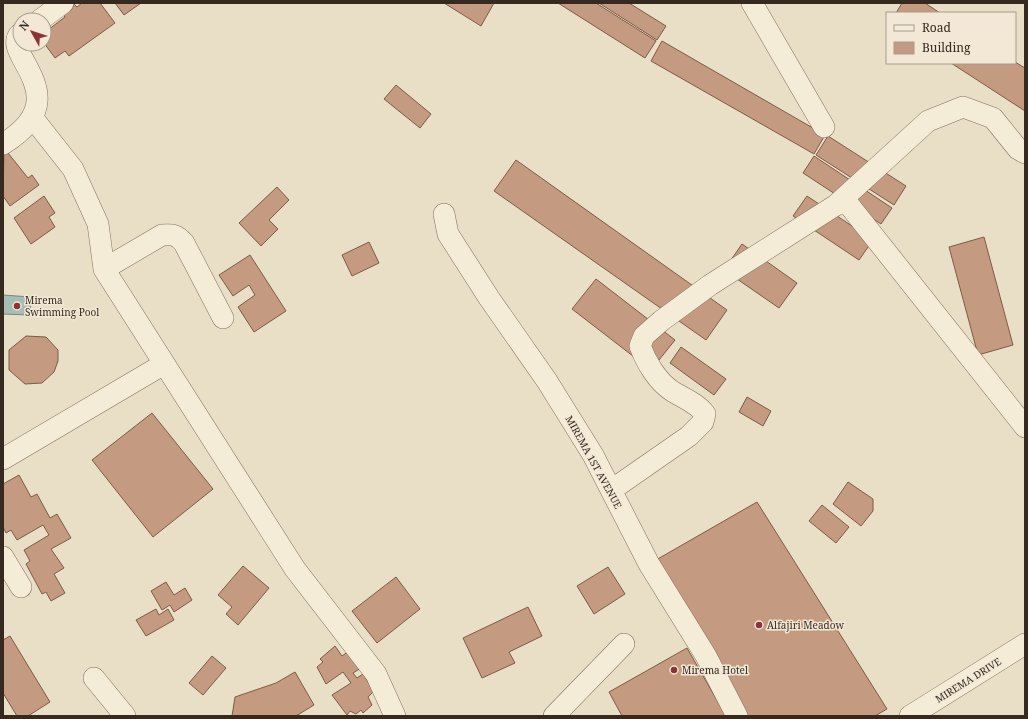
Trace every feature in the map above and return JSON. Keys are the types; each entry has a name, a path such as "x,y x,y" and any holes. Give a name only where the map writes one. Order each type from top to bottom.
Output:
{"street":[{"path":"51,12 63,3"},
{"path":"752,3 824,127"},
{"path":"3,144 32,118 37,94 34,83 16,52"},
{"path":"836,205 928,121 963,107 993,118 1018,149 1025,153"},
{"path":"32,118 73,169 98,224 104,269 295,569 376,674 395,716"},
{"path":"620,484 689,436 703,422 705,414 701,409 670,390 645,359 640,346 644,336 661,321 710,285 843,202 849,205 1025,427"},
{"name":"MIREMA 1ST AVENUE","path":"444,214 448,234 488,298 547,381 593,455 649,564 706,656 737,716"},
{"path":"104,269 162,235 170,234 178,236 184,243 223,318"},
{"path":"3,459 164,364"},
{"path":"3,557 21,587"},
{"path":"554,716 624,644"},
{"name":"MIREMA DRIVE","path":"910,716 1025,644"},
{"path":"94,678 125,716"}],"water":[{"name":"Mirema Swimming Pool","path":"3,295 31,297 30,315 3,314"}],"building":[{"path":"73,3 77,7 82,3 100,3 115,23 69,56 65,51 55,58 51,52 52,52 52,27 65,17 61,12"},
{"path":"115,3 141,3 124,15"},
{"path":"444,3 494,3 481,26"},
{"path":"558,3 596,3 656,41 645,58"},
{"path":"599,3 629,3 666,26 657,40"},
{"path":"902,3 925,3 938,12 897,12"},
{"path":"662,41 825,135 814,154 651,61"},
{"path":"1016,63 1025,68 1025,111 953,64 1016,64"},
{"path":"396,85 431,114 420,128 384,99"},
{"path":"828,136 906,186 894,205 816,155"},
{"path":"4,148 28,178 32,175 39,185 10,206 3,196"},
{"path":"814,156 892,208 881,224 803,173"},
{"path":"516,160 727,310 706,340 494,191"},
{"path":"277,187 289,200 269,220 278,229 261,246 239,223"},
{"path":"44,196 55,213 49,217 55,227 31,244 14,218"},
{"path":"807,196 873,240 859,260 793,216"},
{"path":"984,237 1013,345 978,355 949,247"},
{"path":"369,242 379,263 352,276 342,255"},
{"path":"742,244 797,283 779,308 724,270"},
{"path":"250,255 286,311 254,332 238,307 255,295 249,285 233,296 219,275"},
{"path":"596,279 675,340 651,370 572,309"},
{"path":"26,336 46,337 58,350 58,361 54,372 42,383 25,384 9,370 9,350"},
{"path":"681,347 726,379 714,395 670,363"},
{"path":"747,397 771,411 763,426 739,412"},
{"path":"152,413 213,489 153,537 92,460"},
{"path":"19,475 31,497 37,494 50,518 57,514 71,538 51,549 64,568 54,574 65,593 51,601 46,592 42,594 26,564 30,561 24,550 49,535 43,525 17,540 11,530 6,533 3,527 3,484"},
{"path":"848,482 873,499 873,511 861,526 833,504"},
{"name":"Alfajiri Meadow","path":"757,502 887,709 875,716 738,716 649,564"},
{"path":"822,505 849,527 836,543 809,521"},
{"path":"243,566 269,588 238,625 226,614 232,607 218,595"},
{"path":"608,567 625,594 594,614 577,586"},
{"path":"396,577 420,609 377,643 352,611"},
{"path":"166,582 174,595 185,588 192,600 174,612 170,605 162,610 151,591"},
{"path":"528,607 542,636 509,652 515,663 482,678 463,638"},
{"path":"156,609 159,615 168,609 174,620 146,636 136,620"},
{"path":"10,636 50,702 28,716 17,716 3,693 3,640"},
{"path":"335,646 342,656 349,651 361,668 353,673 357,678 363,674 374,691 368,697 372,705 363,713 361,710 356,714 350,711 347,715 332,695 351,683 343,672 326,684 317,667 323,662 320,659"},
{"name":"Mirema Hotel","path":"687,648 726,716 622,716 609,692"},
{"path":"212,656 226,668 203,695 189,683"},
{"path":"295,672 314,705 296,716 232,716 235,697 276,683"}],"place":[{"name":"Mirema Swimming Pool","path":"17,306"},
{"name":"Alfajiri Meadow","path":"759,625"},
{"name":"Mirema Hotel","path":"674,670"}]}
